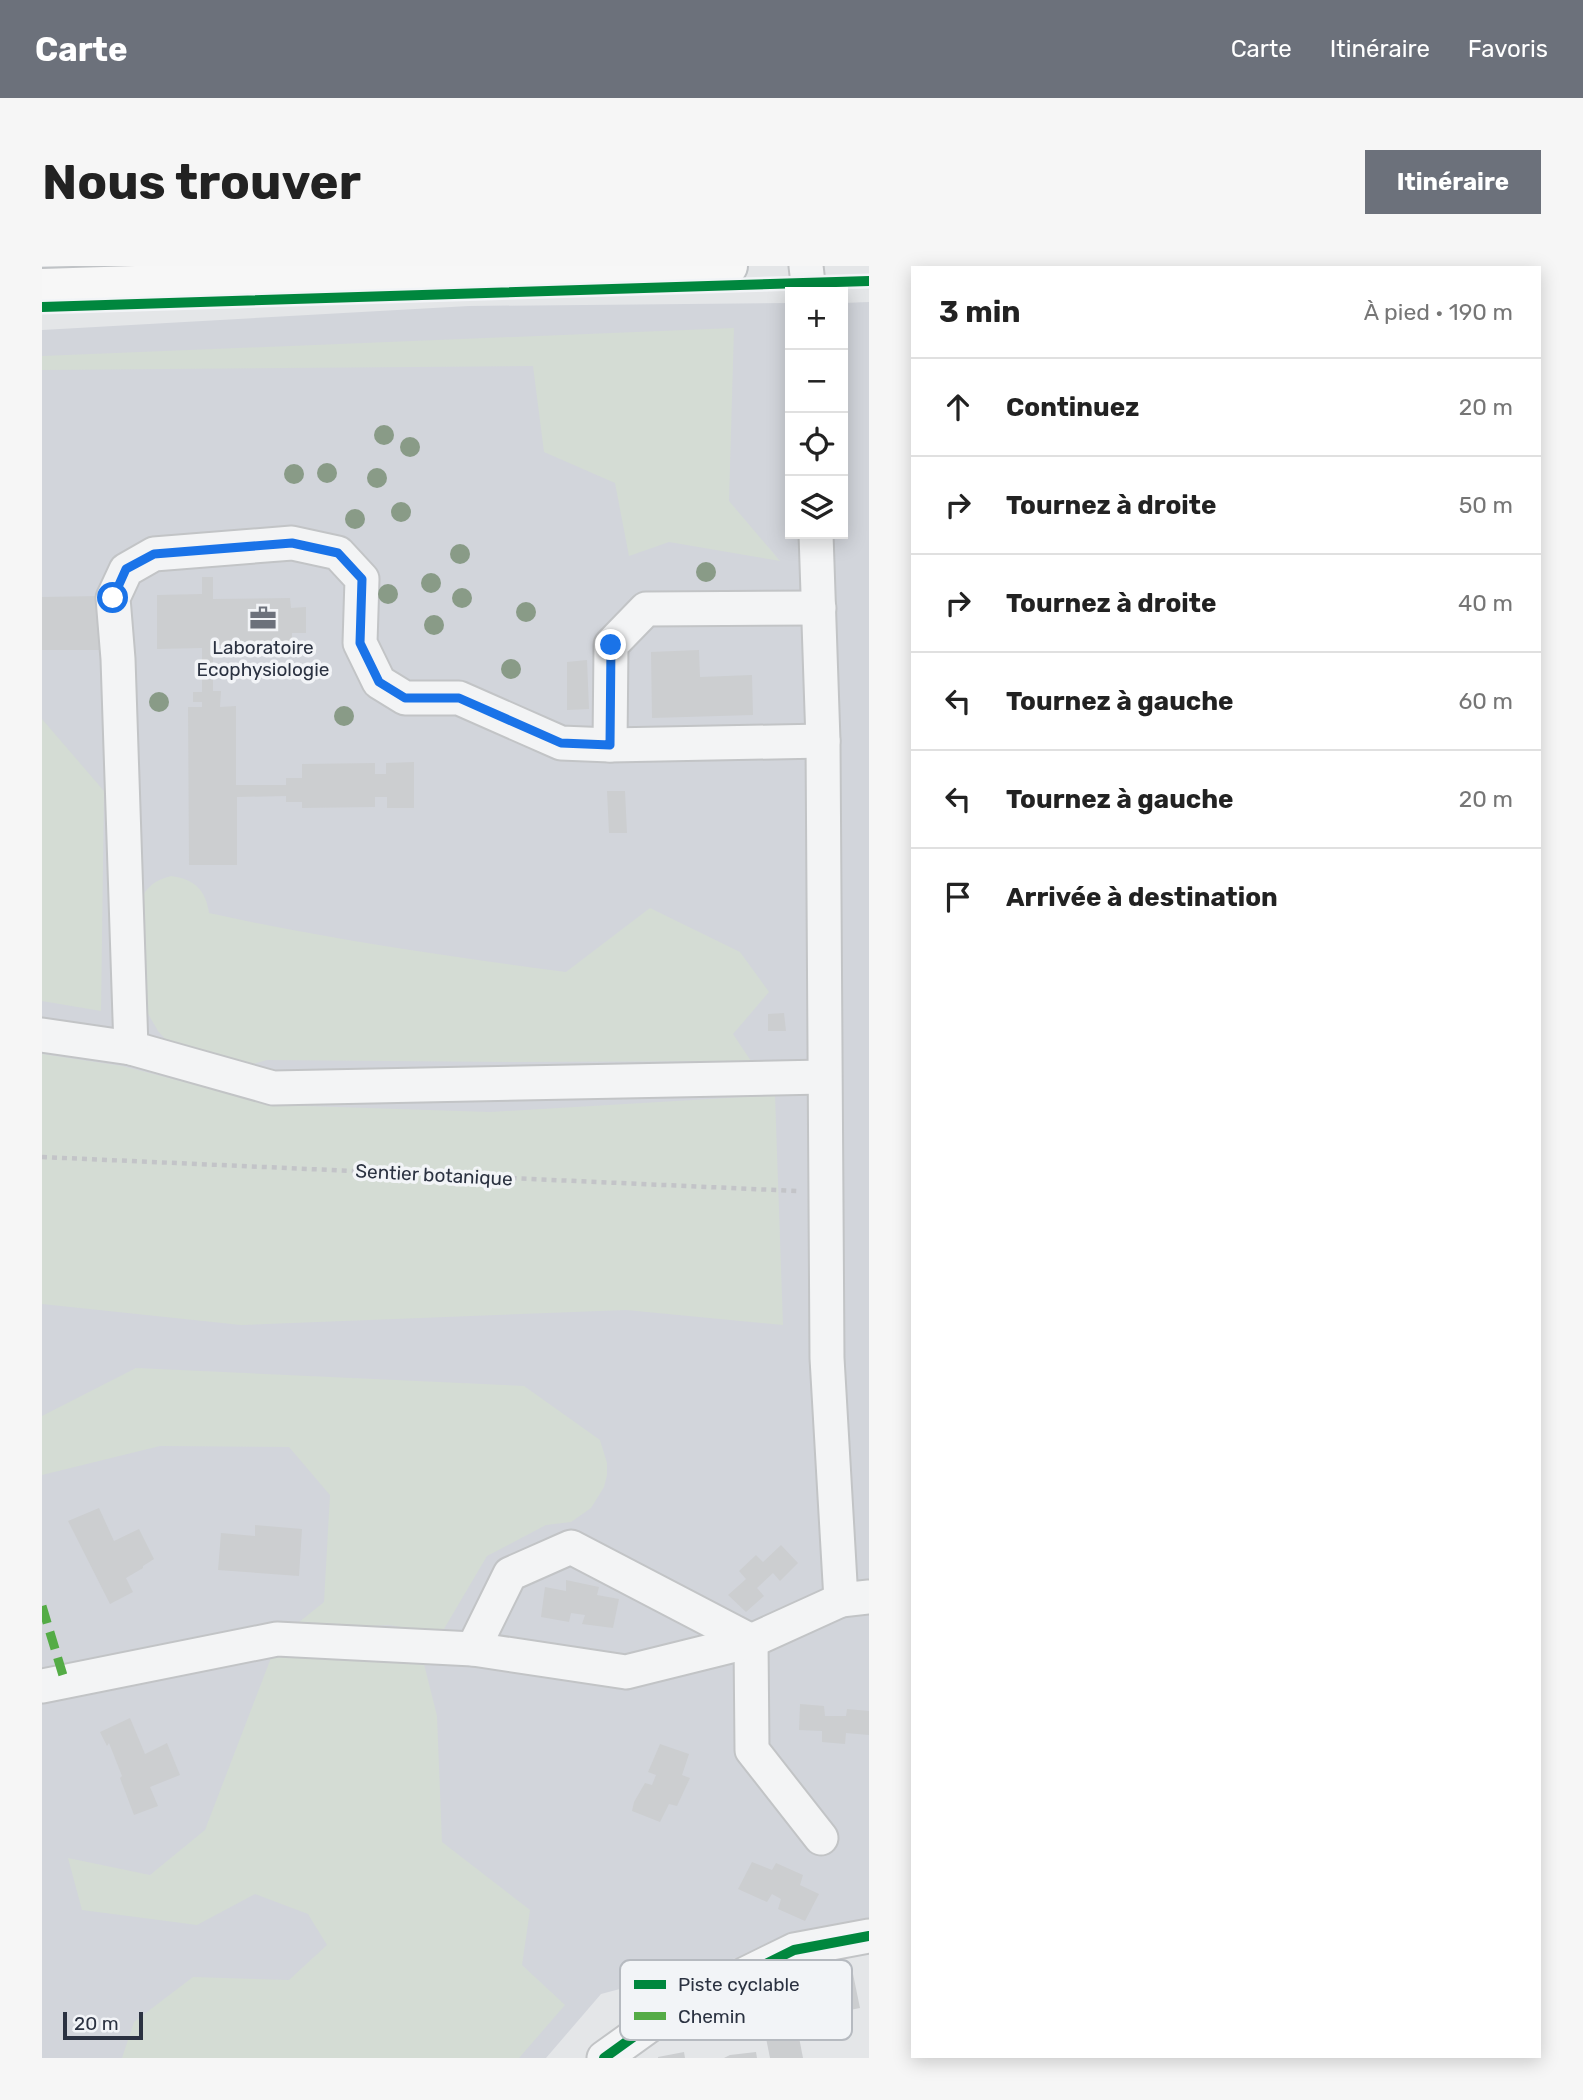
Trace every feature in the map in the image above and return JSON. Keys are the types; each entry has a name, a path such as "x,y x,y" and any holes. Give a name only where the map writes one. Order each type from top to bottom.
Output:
{"main road":[{"path":"42,288 728,266"}],"street":[{"path":"806,266 808,287"},
{"path":"42,1686 277,1639 473,1649 626,1672 751,1641 855,1599 827,1358 822,741 816,539"},
{"path":"131,1048 118,659 113,598 126,569 154,554 292,543 338,553 362,579 360,643 379,682 405,698 459,698 561,743 610,745 822,741"},
{"path":"610,745 611,645 646,609 818,608"},
{"path":"42,1035 131,1048 273,1087 824,1077"},
{"path":"473,1649 510,1574 570,1547 751,1641"},
{"path":"751,1641 752,1751 821,1838"},
{"path":"774,1960 794,1950 869,1936"},
{"path":"604,2058 629,2040"}],"shaded area":[{"path":"869,302 869,1923 729,1960 620,1960 620,1989 601,1994 546,2058 42,2058 42,330 469,306 785,303 785,539 848,539 848,303"},
{"path":"734,328 729,501 780,561 669,542 629,556 615,483 544,452 533,366 42,370 42,356"},
{"path":"42,719 104,791 101,1011 42,1001"},
{"path":"171,876 186,880 197,887 205,898 209,913 387,946 566,972 650,908 740,952 769,992 733,1034 751,1061 267,1060 250,1065 169,1043 158,1031 143,1005 139,903 152,885"},
{"path":"42,1054 122,1066 275,1105 490,1112 775,1095 783,1325 626,1310 241,1325 42,1304"},
{"path":"136,1368 524,1386 600,1440 607,1463 607,1475 604,1487 591,1508 571,1522 546,1525 487,1556 441,1634 389,1625 288,1631 324,1602 330,1495 289,1447 160,1446 42,1475 42,1416"},
{"path":"274,1650 423,1660 437,1716 442,1842 530,1910 522,1965 565,2005 519,2058 122,2058 134,2022 193,1977 289,1980 327,1945 308,1914 255,1894 197,1925 82,1910 68,1858 150,1875 205,1830"}],"building":[{"path":"202,577 213,577 213,599 290,598 291,608 306,607 306,633 292,633 292,644 213,645 213,691 221,691 220,707 236,706 236,785 286,785 286,778 302,778 302,764 375,763 375,774 386,774 386,763 414,762 414,808 387,808 387,797 375,797 375,807 302,808 302,802 286,802 286,796 237,797 237,865 189,865 188,707 202,707 202,702 193,702 193,692 202,692 202,648 157,649 157,595 202,594"},
{"path":"100,596 101,650 42,650 42,597"},
{"path":"699,650 700,677 752,675 753,715 652,718 651,652"},
{"path":"587,660 589,709 567,710 567,662"},
{"path":"607,791 625,791 627,833 609,833"},
{"path":"784,1013 786,1031 768,1031 768,1014"},
{"path":"99,1508 114,1541 139,1529 154,1559 126,1578 133,1592 110,1604 68,1521"},
{"path":"255,1525 302,1529 299,1576 218,1570 221,1533 255,1536"},
{"path":"781,1545 798,1563 780,1581 773,1573 757,1588 764,1596 746,1612 728,1595 746,1579 739,1571 756,1555 763,1562"},
{"path":"566,1580 599,1587 597,1595 619,1599 613,1628 582,1624 585,1615 571,1613 569,1622 541,1617 545,1587 566,1591"},
{"path":"800,1704 824,1706 825,1716 846,1716 847,1709 869,1711 869,1735 846,1733 845,1744 822,1742 822,1731 799,1730"},
{"path":"130,1718 145,1754 167,1743 180,1775 150,1787 158,1806 134,1815 109,1743 107,1746 100,1732"},
{"path":"660,1744 689,1754 682,1775 690,1778 677,1806 669,1804 660,1822 632,1811 645,1783 652,1785 656,1775 648,1772"},
{"path":"752,1862 772,1870 776,1863 803,1875 800,1885 819,1894 805,1921 778,1909 781,1899 772,1894 767,1902 738,1889"},
{"path":"852,1969 860,2008 852,2010"},
{"path":"766,2040 800,2040 803,2058 770,2058"},
{"path":"684,2052 685,2058 658,2058 658,2057"},
{"path":"756,2052 757,2058 724,2058 730,2055"}],"marked path":[{"path":"42,1606 65,1682"}],"cycle path":[{"path":"42,307 869,281"},
{"path":"774,1960 794,1950 869,1936"},
{"path":"604,2058 629,2040"}],"place":[{"name":"Laboratoire Ecophysiologie","path":"263,618"}],"route":[{"path":"113,598 126,569 154,554 292,543 338,553 362,579 360,643 379,682 405,698 459,698 561,743 610,745 611,645"}]}
